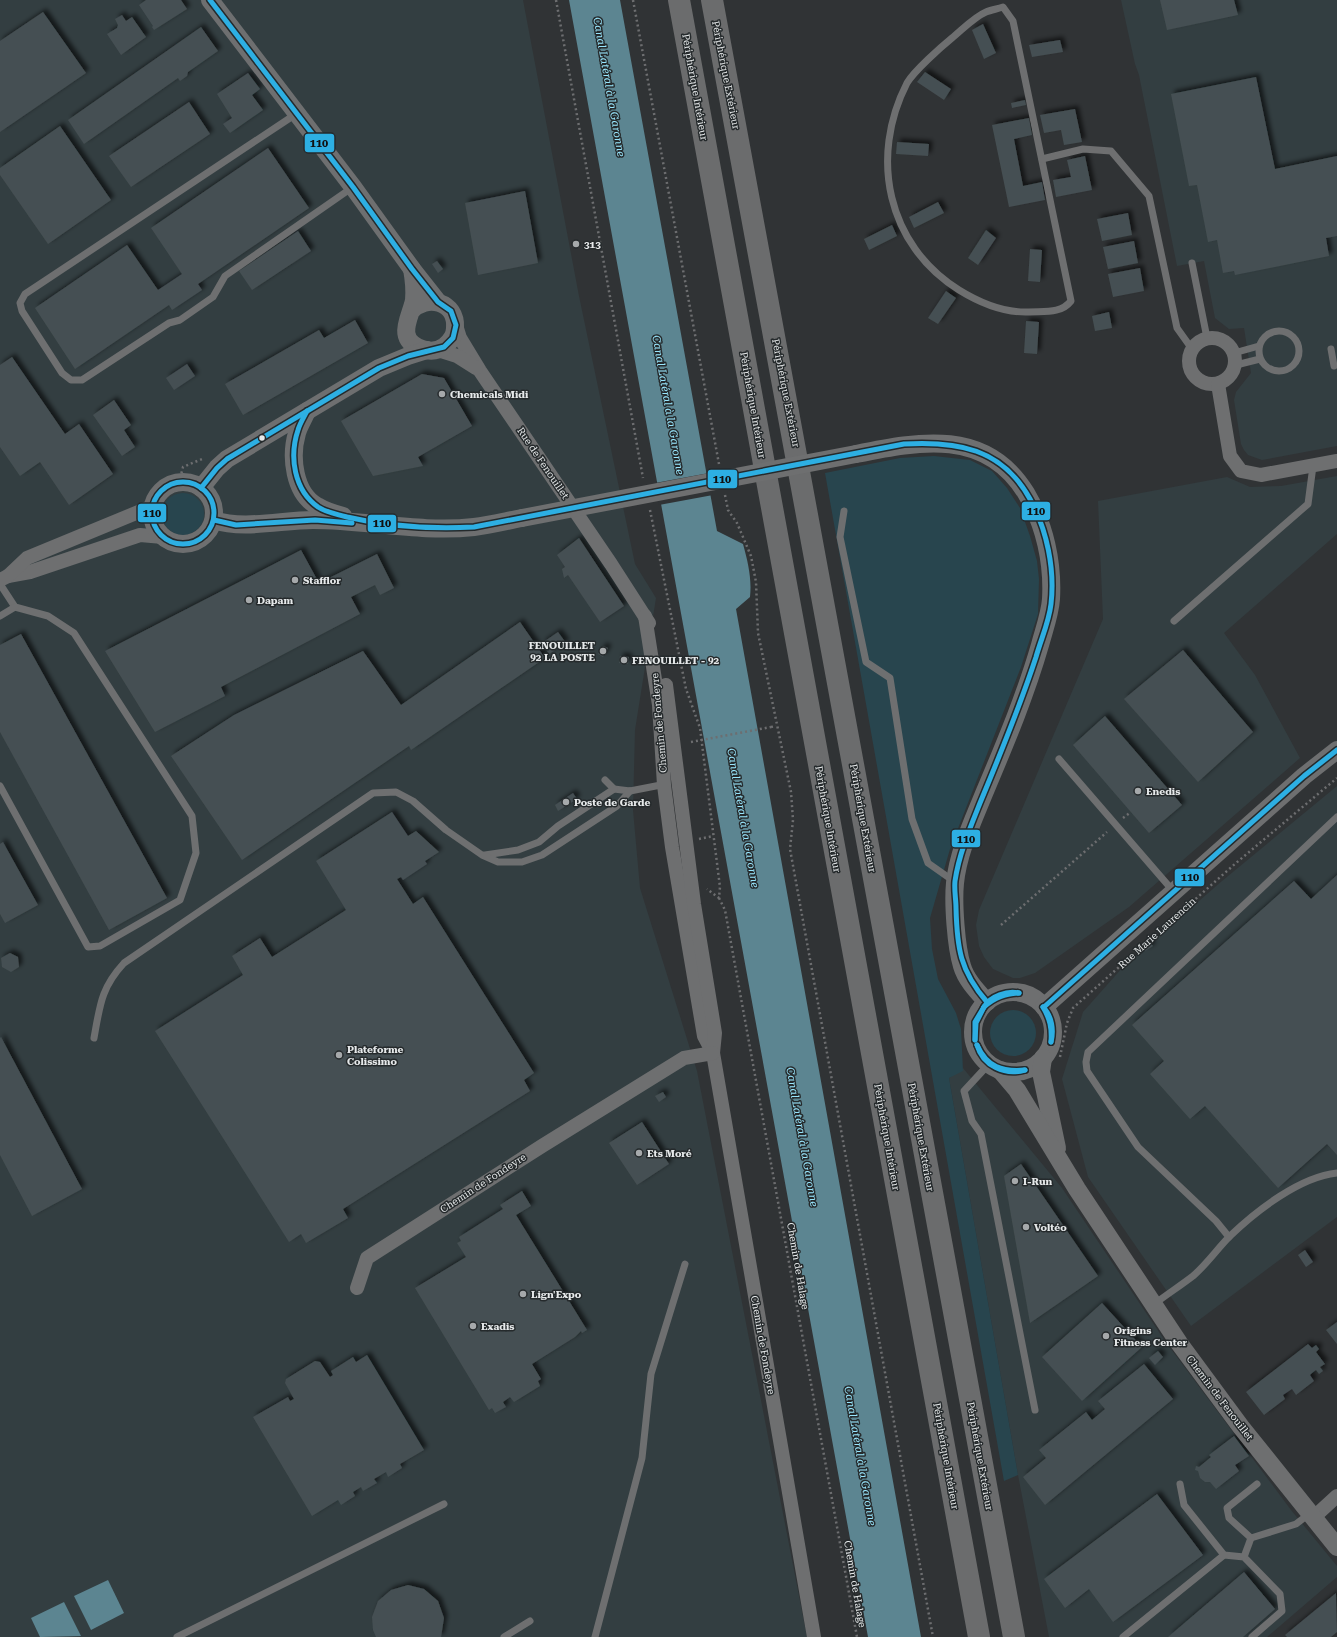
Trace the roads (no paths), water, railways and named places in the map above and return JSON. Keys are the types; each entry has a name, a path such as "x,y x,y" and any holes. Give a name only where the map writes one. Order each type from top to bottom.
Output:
{"highway":[{"name":"Périphérique Intérieur","path":"679,0 979,1637"},
{"name":"Périphérique Extérieur","path":"712,0 1014,1637"}],"street":[{"name":"Rue de Fenouillet","path":"210,0 353,187 412,270 438,302 451,311 460,338 480,371 645,616"},
{"path":"379,368 399,344 406,332 407,318 414,292 412,270"},
{"path":"410,311 415,306 426,301 438,302"},
{"path":"201,488 217,468 226,460 379,368 408,356 432,350 449,343 455,332 456,325"},
{"name":"Rue de Fenouillet","path":"406,332 416,346 457,356 480,371"},
{"path":"1207,338 1215,338 1225,341 1232,348 1235,359 1231,376 1225,382 1218,384 1202,383 1194,376 1190,368 1189,358 1192,349 1198,342 1207,338"},
{"path":"1218,384 1230,456 1241,471 1261,475 1337,461"},
{"path":"307,411 297,433 294,451 296,479 305,494 316,506 333,513 371,524"},
{"path":"214,520 236,525 315,520 434,528 474,527 904,444 929,442 953,443 976,450 1002,464 1022,485 1034,505 1048,551 1051,573 1051,601 1044,631 1013,723 962,851 955,882 956,934 962,967 974,988 987,1002"},
{"path":"2,578 30,572 140,535 163,537 179,544 196,542 205,535 214,520 212,502 208,494 201,488 189,483 175,483 159,493 153,506 153,519 155,526 163,537"},
{"path":"2,578 27,558 153,506"},
{"name":"Chemin de Fondeyre","path":"645,616 655,633 661,654 671,783 694,904 715,1033 713,1053 814,1637"},
{"name":"Rue Marie Laurencin","path":"1044,1007 1304,776 1337,750"},
{"path":"1017,992 1032,997 1044,1007 1050,1016 1053,1027 1050,1048 1051,1059 1019,1072 995,1067 979,1054 974,1040 974,1026 978,1013 987,1002 1001,994 1017,992"},
{"name":"Chemin de Fondeyre","path":"357,1288 367,1258 542,1146 684,1058 713,1053"},
{"name":"Chemin de Fenouillet","path":"1051,1059 1041,1072 1060,1160"},
{"name":"Chemin de Fenouillet","path":"995,1067 1017,1090 1060,1160 1179,1343 1236,1420 1337,1547"},
{"path":"1311,1516 1337,1496"}],"lane":[{"path":"1003,7 1012,21 1042,159 1071,301 1067,306 1058,311 1012,313 974,299 946,282 921,257 902,229 892,202 888,179 889,145 894,115 908,81 942,46 984,13 1003,7"},
{"path":"296,114 25,294 20,303 22,311 62,373 71,380 82,380 169,323 180,320 213,297 225,276 353,187"},
{"path":"1042,159 1083,149 1111,151 1149,196 1178,328 1192,349"},
{"path":"1192,263 1207,338"},
{"path":"1235,359 1259,346 1264,337 1273,331 1284,332 1294,337 1300,349 1296,363 1288,370 1278,372 1268,369 1260,360 1259,346"},
{"path":"1331,349 1334,366"},
{"path":"1235,359 1260,360"},
{"path":"1174,621 1308,504 1313,466"},
{"path":"844,511 840,537 866,662 890,678 912,819 928,863 955,882"},
{"path":"2,578 15,607"},
{"path":"0,616 15,607 48,616 74,633 192,816 196,853 180,900 100,946 88,947 0,786"},
{"path":"1059,758 1174,892"},
{"path":"605,780 614,789 630,791 671,783"},
{"path":"482,856 518,850 539,842 558,826 614,789"},
{"path":"94,1038 102,998 111,977 124,962 373,793 396,792 413,801 446,830 482,856 498,862 522,862 542,855 617,806 630,791"},
{"path":"1229,1237 1216,1221 1138,1148 1087,1072 1086,1062 1088,1052 1337,817"},
{"path":"995,1067 964,1091 972,1121 981,1134 1035,1410"},
{"path":"1153,1305 1193,1276 1219,1250 1229,1237 1253,1215 1270,1203 1308,1181 1324,1175 1337,1173"},
{"path":"595,1637 642,1458 651,1374 685,1264"},
{"path":"1180,1484 1184,1505 1224,1555"},
{"path":"1251,1538 1230,1518 1227,1508 1257,1484"},
{"path":"178,1637 444,1504"},
{"path":"1251,1538 1296,1524 1311,1516"},
{"path":"1244,1557 1251,1538"},
{"path":"1123,1637 1224,1555 1244,1557 1280,1594 1282,1611 1252,1637"},
{"path":"504,1637 530,1621"}],"water":[{"name":"Canal Latéral à la Garonne","path":"569,0 620,0 717,531 743,544 748,564 750,577 750,597 736,609 921,1637 868,1637"},
{"path":"108,1580 124,1613 91,1630 74,1596"},
{"path":"64,1602 81,1636 40,1637 31,1618"}],"place":[{"name":"313","path":"576,244"},
{"name":"Chemicals Midi","path":"442,394"},
{"name":"Stafflor","path":"295,580"},
{"name":"Dapam","path":"249,600"},
{"name":"FENOUILLET 92 LA POSTE","path":"603,651"},
{"name":"FENOUILLET - 92","path":"624,660"},
{"name":"Enedis","path":"1138,791"},
{"name":"Poste de Garde","path":"566,802"},
{"name":"Plateforme Colissimo","path":"339,1055"},
{"name":"Ets Moré","path":"639,1153"},
{"name":"I-Run","path":"1015,1181"},
{"name":"Voltéo","path":"1026,1227"},
{"name":"Lign'Expo","path":"523,1294"},
{"name":"Exadis","path":"473,1326"},
{"name":"Origins Fitness Center","path":"1106,1336"}]}
